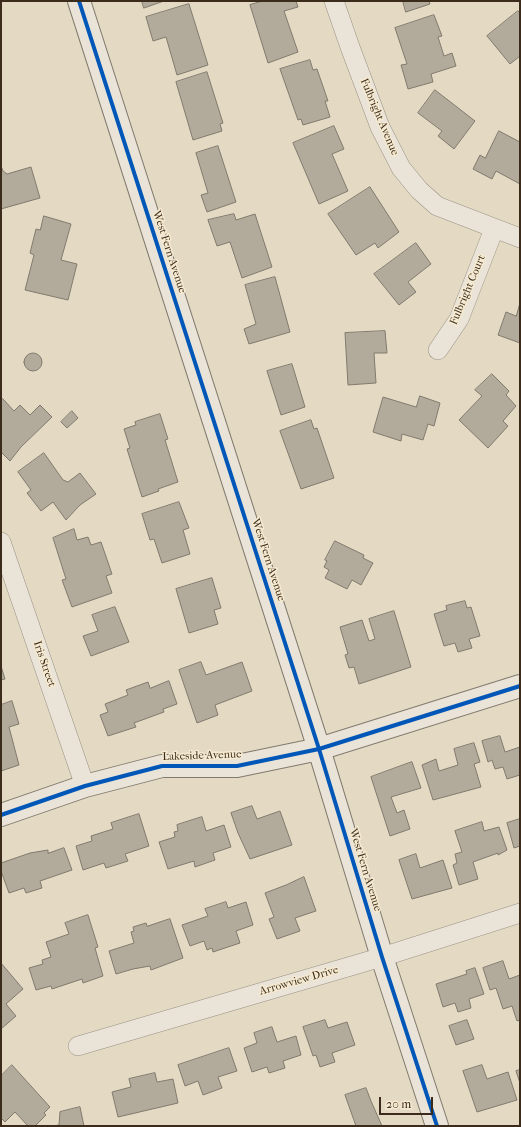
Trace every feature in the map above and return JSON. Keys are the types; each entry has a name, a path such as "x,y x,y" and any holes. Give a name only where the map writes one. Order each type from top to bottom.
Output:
{"street":[{"name":"West Fern Avenue","path":"79,1 319,749 382,958 437,1126"},
{"name":"Fulbright Avenue","path":"334,1 380,127 400,168 419,190 437,206 520,238"},
{"name":"Fulbright Court","path":"438,350 459,319 494,228"},
{"name":"Iris Street","path":"1,542 7,578 85,786"},
{"name":"Lakeside Avenue","path":"1,816 85,786 162,766 237,766 319,749 520,686"},
{"name":"Arrowview Drive","path":"78,1046 382,958 520,913"}],"building":[{"path":"142,1 164,1 144,8"},
{"path":"263,1 296,1 298,7 284,11 298,52 268,63 250,5"},
{"path":"403,1 429,1 430,4 406,12"},
{"path":"189,4 208,65 177,75 166,37 153,41 146,17"},
{"path":"518,11 520,13 520,56 510,64 487,36"},
{"path":"434,15 442,36 438,37 444,56 452,53 456,66 431,74 433,82 408,89 401,65 407,64 395,28"},
{"path":"310,60 313,70 317,69 328,101 325,101 330,117 303,125 301,119 298,120 280,69"},
{"path":"207,72 223,123 220,124 222,131 193,140 176,82"},
{"path":"435,90 475,121 454,149 438,136 442,131 418,113"},
{"path":"334,126 344,149 332,154 348,191 319,204 293,143"},
{"path":"499,131 520,142 520,184 496,171 492,179 473,169 480,155 485,158"},
{"path":"218,146 236,202 207,212 201,195 208,193 196,153"},
{"path":"1,166 3,171 7,174 31,167 40,198 1,209"},
{"path":"370,187 399,232 378,248 375,243 356,255 328,214"},
{"path":"234,214 236,220 255,214 272,267 242,278 230,242 217,246 208,220"},
{"path":"44,216 71,224 61,260 77,264 68,300 25,290 34,255 30,253 36,229 40,230"},
{"path":"416,243 431,264 408,282 416,292 399,305 374,274"},
{"path":"275,277 290,332 249,344 244,329 256,324 245,285"},
{"path":"520,303 520,343 498,335 506,312 516,316"},
{"path":"385,331 387,353 374,353 376,383 348,385 345,333"},
{"path":"33,353 39,356 42,362 39,368 33,371 27,368 24,362 27,356"},
{"path":"292,364 305,407 281,415 267,371"},
{"path":"492,374 509,391 506,395 516,406 503,421 508,426 488,448 459,420 482,396 475,390"},
{"path":"420,396 440,403 434,426 428,424 423,440 402,434 401,441 373,432 383,397 416,407"},
{"path":"3,399 14,411 20,405 30,415 40,405 52,417 21,447 10,461 1,452 1,400"},
{"path":"72,411 78,418 67,428 61,422"},
{"path":"160,414 168,439 165,440 178,482 158,489 159,491 142,497 127,449 130,448 124,429 136,425 135,422"},
{"path":"311,420 314,429 317,428 334,478 301,489 280,431"},
{"path":"44,453 63,480 68,482 80,473 96,494 80,505 66,520 53,502 41,511 27,493 31,490 18,472"},
{"path":"179,502 189,528 183,530 190,554 162,563 154,539 150,540 142,514"},
{"path":"74,529 77,540 88,537 91,545 101,542 112,574 106,576 112,593 72,607 62,580 66,579 53,538"},
{"path":"335,541 364,555 363,558 373,563 361,585 352,580 347,589 325,578 329,570 324,567 327,561 325,560"},
{"path":"212,578 221,608 214,610 218,624 189,633 176,589"},
{"path":"465,601 467,608 471,607 480,636 469,639 472,648 458,652 455,643 444,646 434,614 447,610 446,606"},
{"path":"115,607 129,642 91,656 83,636 98,631 92,615"},
{"path":"394,611 411,667 359,684 354,667 349,668 345,655 348,654 340,627 362,620 369,641 375,639 369,619"},
{"path":"201,662 206,675 242,662 252,691 215,705 218,715 197,723 179,670"},
{"path":"1,666 5,679 1,680"},
{"path":"169,681 177,704 163,709 164,712 134,723 136,727 108,736 100,715 108,712 105,704 128,695 126,690 148,682 150,688"},
{"path":"12,701 19,724 9,727 19,765 1,771 1,705"},
{"path":"500,736 505,752 520,747 520,775 507,779 503,767 495,769 492,760 488,762 482,741"},
{"path":"474,743 480,762 474,764 481,787 433,800 422,765 436,759 439,771 458,765 454,749"},
{"path":"412,762 421,788 391,797 397,813 404,810 410,829 390,836 371,777"},
{"path":"252,806 257,819 280,811 292,845 250,859 231,813"},
{"path":"139,814 149,846 125,854 128,861 106,868 104,863 83,870 76,846 92,841 91,836 113,829 111,823"},
{"path":"202,817 206,831 224,825 231,847 213,853 215,860 195,867 194,861 168,869 159,842 175,837 174,832 178,831 177,825"},
{"path":"520,819 520,846 514,848 507,823"},
{"path":"482,822 484,831 499,827 507,850 498,855 498,853 473,862 478,879 459,885 453,865 457,863 455,854 462,852 455,831"},
{"path":"64,848 72,870 40,881 42,888 26,893 24,888 9,893 1,871 1,863 30,853 48,850 48,853"},
{"path":"416,854 420,868 443,860 452,888 412,899 399,860"},
{"path":"304,877 316,911 295,918 300,931 277,939 269,919 274,917 265,893"},
{"path":"226,902 228,908 246,902 253,925 236,931 240,943 213,952 212,948 207,950 204,941 190,946 182,925 208,916 205,909"},
{"path":"88,915 98,947 95,948 103,976 83,983 82,979 52,989 51,986 36,990 29,968 43,964 42,960 51,957 46,942 69,934 65,923"},
{"path":"170,919 183,958 151,970 150,966 116,974 109,951 134,943 131,932 134,931 133,927 146,923 147,926"},
{"path":"503,961 509,979 520,975 520,1020 517,1021 512,1006 503,1009 496,988 490,990 483,968"},
{"path":"1,963 23,989 6,1004 16,1016 1,1029"},
{"path":"475,968 484,994 469,999 471,1008 458,1012 455,1003 443,1007 436,984 467,974 466,971"},
{"path":"325,1020 328,1028 347,1022 355,1045 332,1053 335,1062 320,1067 316,1055 313,1056 303,1027"},
{"path":"467,1020 474,1039 456,1045 449,1026"},
{"path":"272,1027 277,1042 296,1036 301,1055 283,1061 285,1068 269,1073 267,1067 252,1072 244,1048 257,1043 254,1033"},
{"path":"229,1048 237,1071 218,1077 222,1088 203,1095 198,1081 185,1086 178,1065"},
{"path":"12,1065 50,1107 44,1113 46,1115 35,1126 28,1126 15,1112 5,1122 1,1118 1,1076"},
{"path":"482,1065 487,1079 508,1072 517,1100 477,1112 463,1071"},
{"path":"520,1070 520,1083 516,1071"},
{"path":"155,1073 157,1082 173,1079 178,1103 118,1117 112,1092 131,1087 129,1079"},
{"path":"366,1088 382,1126 356,1126 345,1095"},
{"path":"80,1107 84,1126 52,1126 59,1125 60,1112"}],"cycle path":[{"path":"79,1 319,749 382,957 437,1126"},
{"path":"1,815 85,786 162,766 237,766 319,749 520,686"}]}
